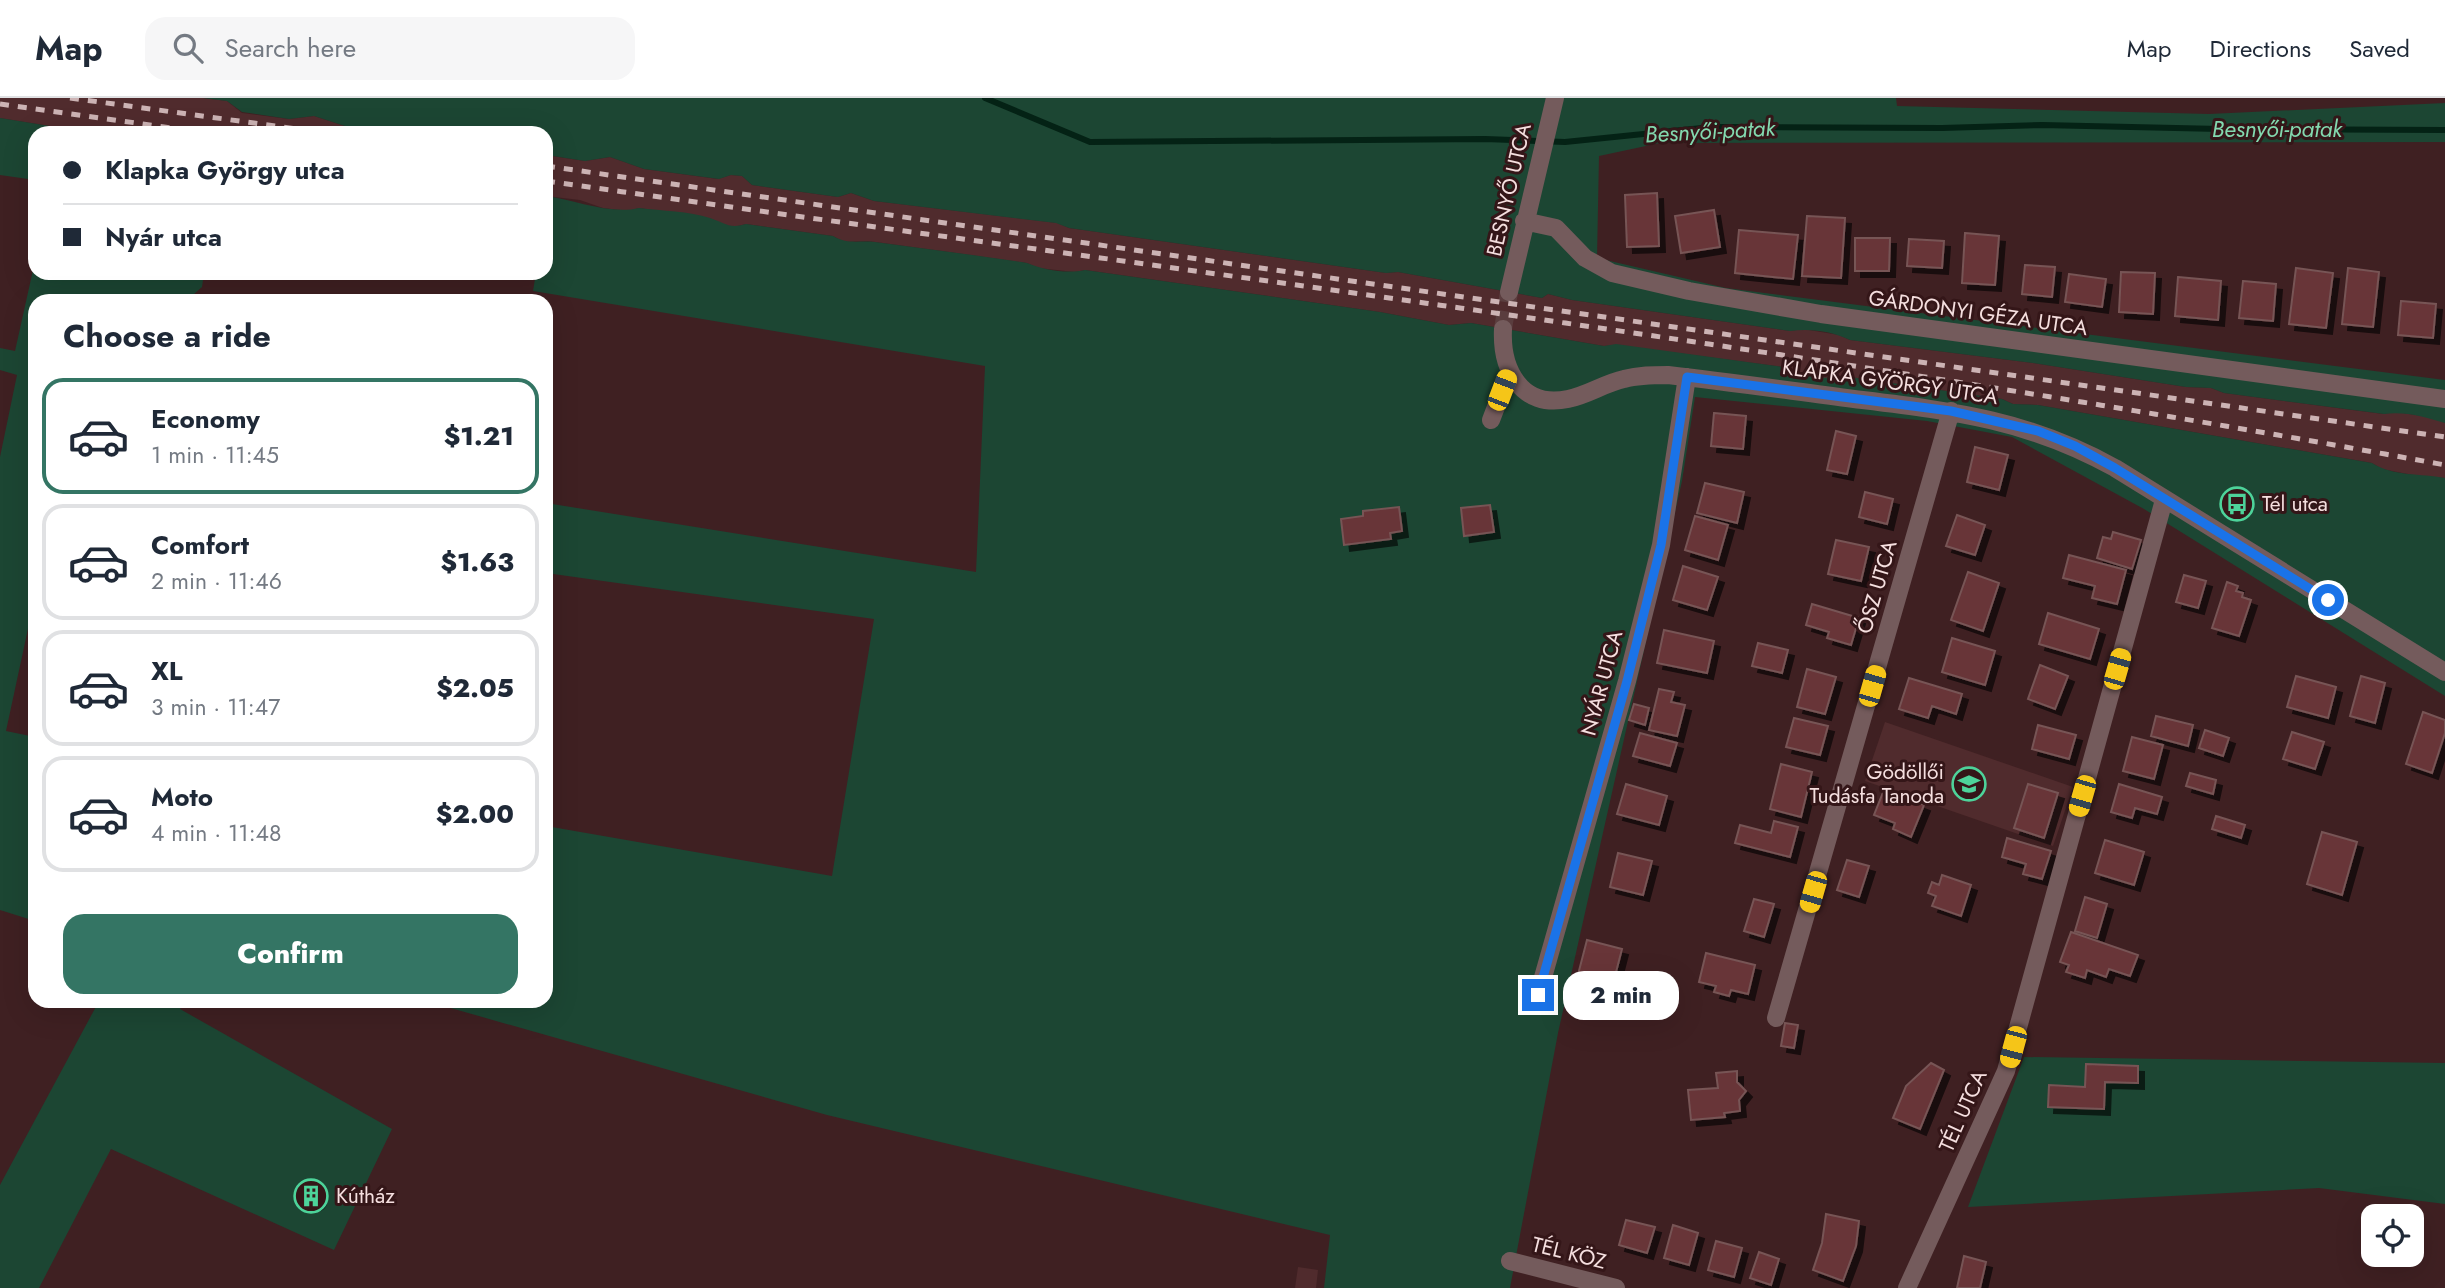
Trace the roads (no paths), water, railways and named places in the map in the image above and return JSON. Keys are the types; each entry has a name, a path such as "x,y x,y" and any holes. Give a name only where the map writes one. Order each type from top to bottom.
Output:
{"street":[{"name":"BESNYŐ UTCA","path":"1509,292 1555,98"},
{"name":"GÁRDONYI GÉZA UTCA","path":"1524,220 1556,228 1584,258 1604,270 1689,291 1821,314 2445,398"},
{"path":"1490,420 1509,373 1502,352 1503,329"},
{"name":"KLAPKA GYÖRGY UTCA","path":"1509,373 1528,392 1550,400 1567,400 1635,376 1687,377 1996,419 2075,446 2445,672"},
{"name":"NYÁR UTCA","path":"1538,995 1627,681 1661,545 1687,377"},
{"name":"ŐSZ UTCA","path":"1776,1018 1951,411"},
{"name":"TÉL UTCA","path":"1907,1288 2006,1071 2164,500"},
{"name":"TÉL KÖZ","path":"1510,1261 1616,1288"}],"waterway":[{"name":"Besnyői-patak","path":"985,98 1090,142 1485,139 1565,142 1712,127 1942,128 2042,125 2445,130"}],"tunnel":[{"path":"1503,329 1509,292"}],"railway":[{"path":"70,98 276,126"},
{"path":"0,104 158,126"},
{"path":"553,167 2445,437"},
{"path":"553,182 1735,348 2209,423 2445,465"}],"place":[{"name":"Tél utca","path":"2237,504"},
{"name":"Gödöllői Tudásfa Tanoda","path":"1969,784"},
{"name":"Kútház","path":"311,1196"}]}
